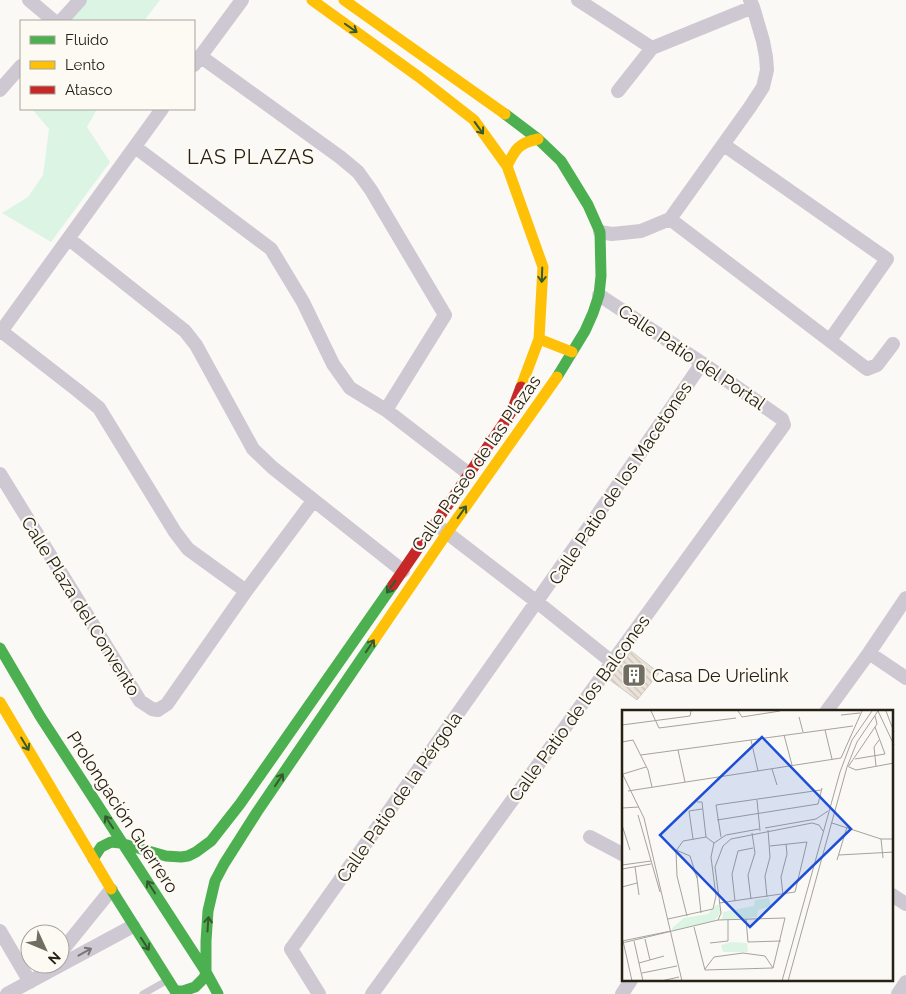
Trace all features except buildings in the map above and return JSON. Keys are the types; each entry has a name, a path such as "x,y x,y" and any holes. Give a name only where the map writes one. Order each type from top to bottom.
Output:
{"street":[{"path":"29,0 53,20"},
{"path":"62,20 80,0"},
{"path":"242,0 197,60 340,157 358,172 371,190 445,315 386,410"},
{"name":"Calle Paseo de las Plazas","path":"93,859 106,843 111,842 179,858 197,852 208,844 240,804 512,411 539,339 543,267 507,166 474,120 419,77 312,0"},
{"name":"Calle Paseo de las Plazas","path":"206,972 208,911 215,881 224,864 257,812 447,533 554,382 588,325 599,295 601,276 600,232 588,205 561,161 514,120 344,0"},
{"path":"578,0 652,48"},
{"path":"600,232 612,234 641,231 670,220 759,93 766,79 766,56 752,4 652,48 618,91"},
{"path":"0,90 20,67"},
{"path":"161,110 1,332 99,408 175,532 188,549 246,591"},
{"path":"507,166 512,153 518,146 538,139"},
{"path":"724,145 887,259 830,340"},
{"path":"135,147 271,249 303,302 333,364 350,388 386,410 469,474"},
{"path":"670,220 868,369 877,365 893,344"},
{"path":"69,239 185,331 196,345 253,449 313,501 403,571"},
{"name":"Calle Patio del Portal","path":"599,295 702,362 784,421"},
{"path":"539,339 572,352"},
{"name":"Calle Patio de los Macetones","path":"537,602 702,362"},
{"name":"Calle Patio de los Balcones","path":"372,994 784,425 784,421"},
{"name":"Calle Plaza del Convento","path":"0,474 140,701 152,709 158,710 167,704 246,591 313,501"},
{"path":"435,524 612,662"},
{"path":"827,710 906,598"},
{"name":"Calle Patio de la Pérgola","path":"319,994 291,949 537,602"},
{"name":"Prolongación Guerrero","path":"0,648 10,672 206,972 218,994"},
{"path":"869,653 906,678"},
{"path":"0,702 111,890 176,992 194,987 204,978 206,972"},
{"path":"590,837 622,855"},
{"path":"70,941 111,890"},
{"path":"894,896 906,904"},
{"path":"7,994 133,926"},
{"path":"0,931 36,979"},
{"path":"36,979 41,974"},
{"path":"622,994 630,982"},
{"path":"898,994 906,982"}],"lane":[{"path":"143,994 168,980"}],"green space":[{"path":"87,0 160,0 145,20 70,20"},
{"path":"33,110 96,110 87,127 110,162 51,242 2,213 28,197 43,175 49,129"}],"traffic: fast":[{"path":"505,114 538,139 561,161 588,205 600,232 601,276 599,295 585,331 557,377"},
{"path":"93,859 101,847 111,842 166,856 181,857 196,852 211,841 240,804 393,585"},
{"path":"175,991 183,991 195,987 204,978 206,972 208,911 215,881 224,864 257,812 374,640"},
{"path":"0,648 40,716 206,972 218,994"},
{"path":"111,889 177,994"}],"traffic: slow":[{"path":"312,0 419,77 474,120 507,166 543,267 539,339 521,387"},
{"path":"344,0 505,114"},
{"path":"507,166 518,148 538,139"},
{"path":"539,339 572,352"},
{"path":"374,640 557,377"},
{"path":"0,702 111,889"}],"traffic: jam":[{"path":"393,585 512,411 521,387"}],"place":[{"name":"Casa De Urielink","path":"634,675"}],"district":[{"name":"LAS PLAZAS","path":"251,157"}]}
